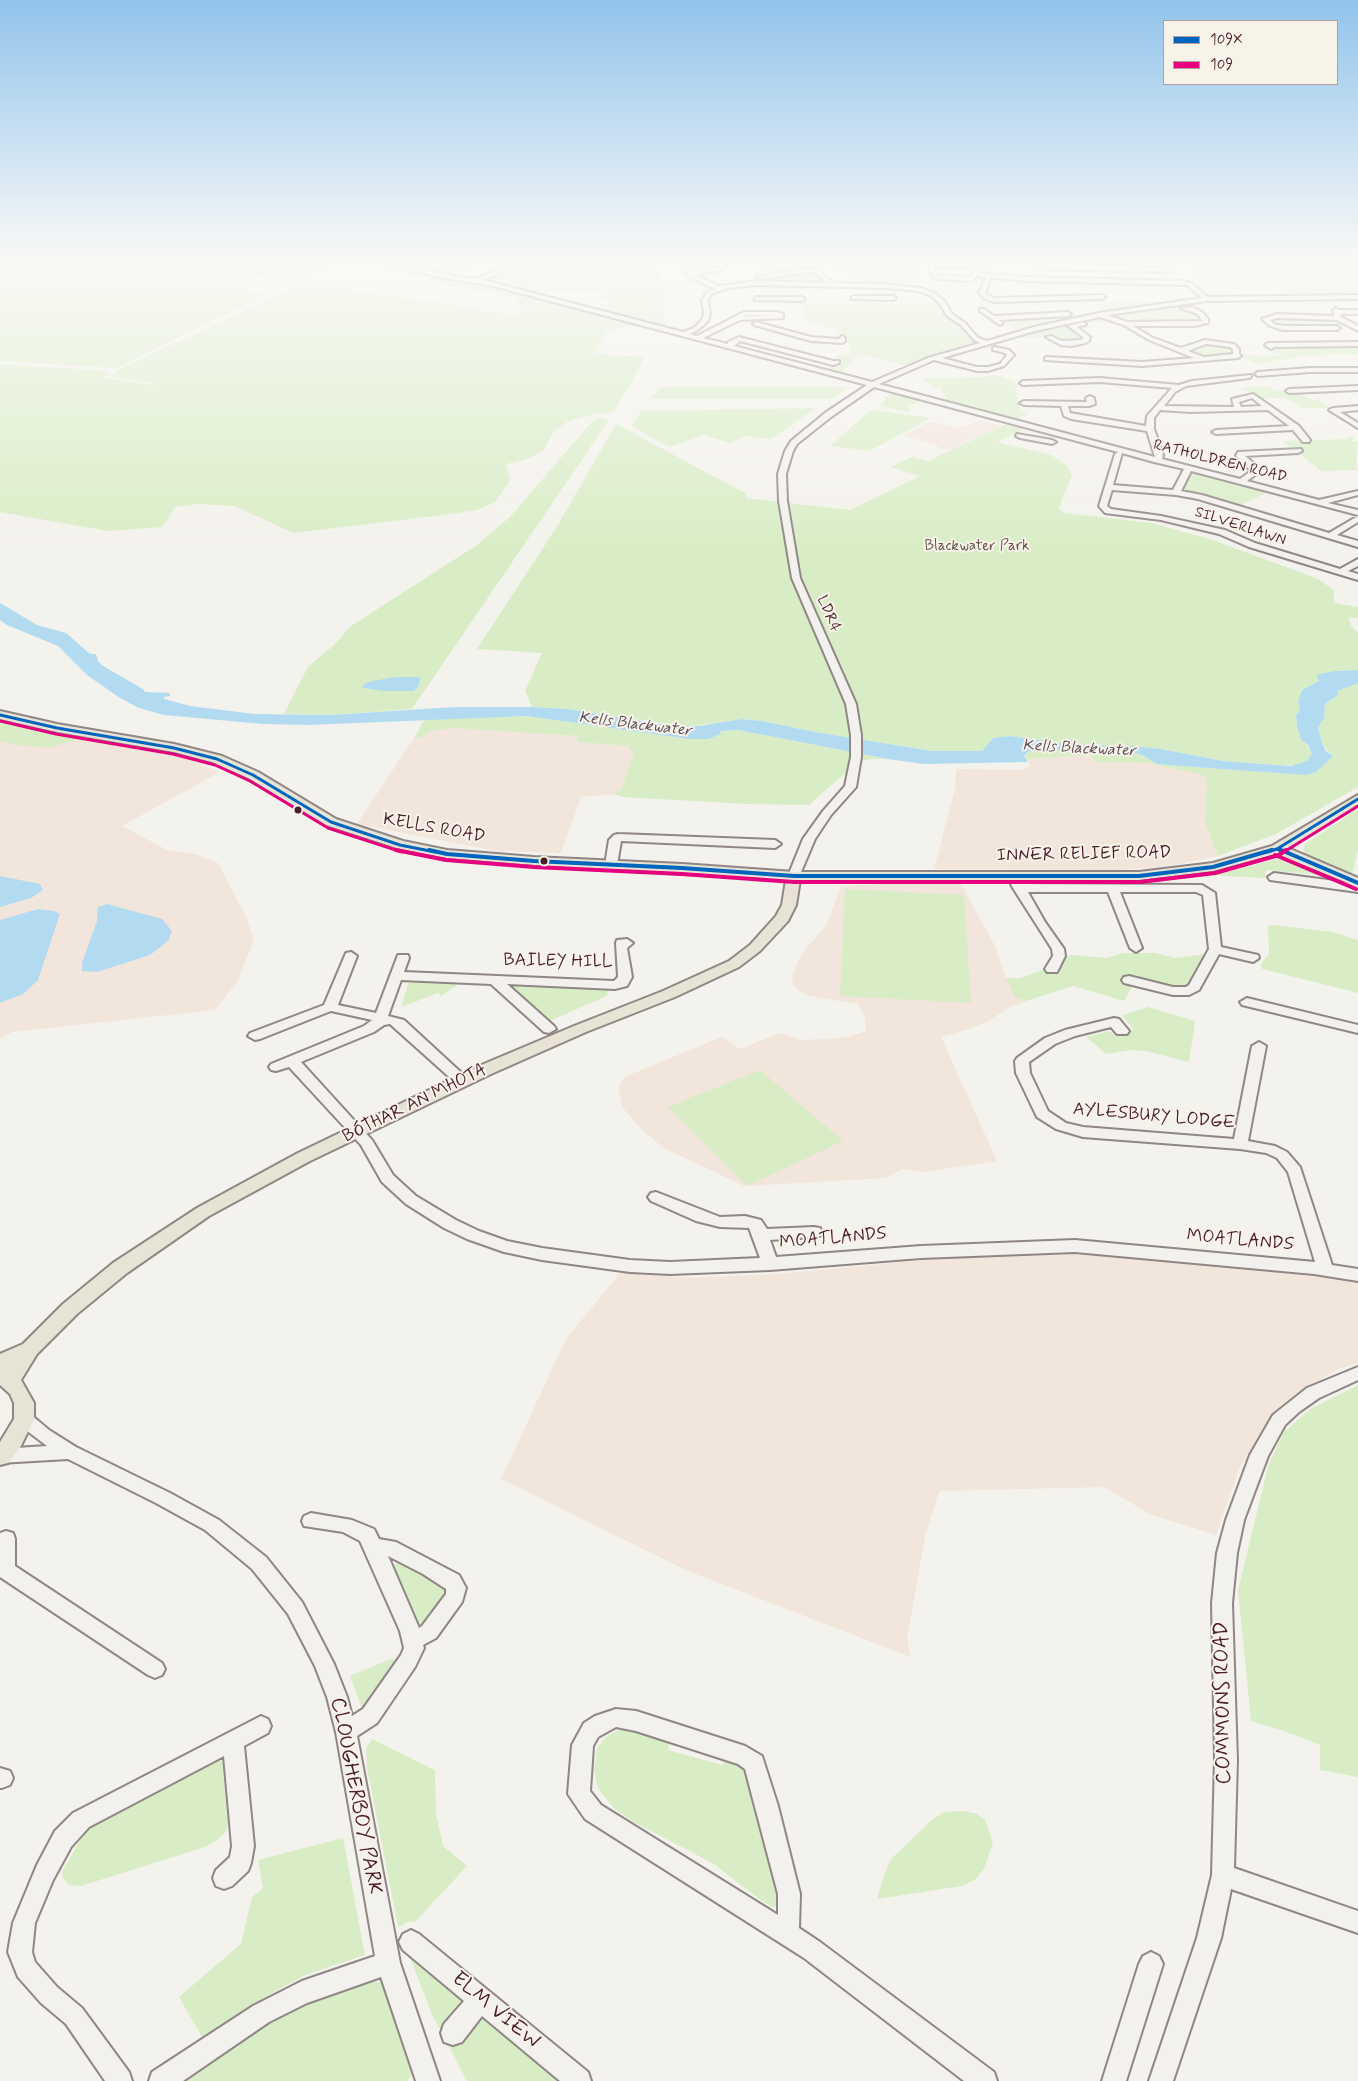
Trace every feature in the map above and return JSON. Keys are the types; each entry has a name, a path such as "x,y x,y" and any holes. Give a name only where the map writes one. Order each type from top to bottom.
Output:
{"main road":[{"name":"KELLS ROAD","path":"0,715 57,728 174,748 217,759 253,775 331,822 400,845 478,857 794,876"},
{"name":"INNER RELIEF ROAD","path":"794,876 1016,882 1176,872 1213,867 1276,849 1358,799"},
{"path":"1276,849 1358,883"},
{"name":"BÓTHAR AN MHOTA","path":"5,1378 30,1349 70,1309 103,1281 156,1242 203,1212 357,1131 462,1081 531,1050 698,982 734,964 755,948 782,918 789,905 794,876"},
{"name":"BÓTHAR AN MHOTA","path":"0,1362 30,1349"},
{"path":"0,1456 14,1440 24,1419 24,1403 18,1390 5,1378"}],"street":[{"name":"RATHOLDREN ROAD","path":"774,359 1358,512"},
{"name":"LDR4","path":"794,876 809,839 827,813 850,787 856,757 856,735 851,704 796,578 783,501 782,474 789,451 794,443 828,415 872,386 932,359"},
{"path":"939,359 977,369 1002,365 1007,359"},
{"path":"1049,359 1152,364 1203,359"},
{"path":"1111,363 1115,359"},
{"path":"1258,374 1337,367 1358,370"},
{"path":"1023,383 1100,380 1102,386 1129,387 1134,382 1179,387 1204,381 1249,376"},
{"path":"1157,460 1159,455 1150,429 1150,418 1179,387"},
{"path":"1289,391 1358,388"},
{"path":"1238,409 1235,401 1253,396 1296,428 1306,440"},
{"path":"1024,402 1089,404 1092,402 1090,398"},
{"path":"1064,404 1067,414 1074,417 1150,429"},
{"path":"1158,408 1270,408"},
{"path":"1358,408 1333,410 1358,426"},
{"path":"1216,432 1296,428"},
{"path":"1020,436 1049,441 1064,435"},
{"name":"RATHOLDREN ROAD","path":"1078,438 1121,451"},
{"name":"SILVERLAWN","path":"1121,451 1103,506 1108,511 1161,518 1222,532 1252,545 1358,578"},
{"path":"1240,482 1255,472 1254,468 1240,456 1241,454 1298,451"},
{"path":"1176,493 1183,465 1199,468"},
{"name":"SILVERLAWN","path":"1109,487 1176,493 1212,500 1358,544"},
{"path":"1320,502 1358,494"},
{"path":"1331,535 1358,518"},
{"path":"1340,572 1358,562"},
{"path":"612,865 615,840 618,837 775,844"},
{"path":"1274,877 1358,888"},
{"path":"1016,882 1113,888 1198,888 1209,893 1215,948 1189,992 1173,991 1129,980"},
{"path":"1016,882 1058,949 1059,956 1052,970"},
{"path":"1113,888 1136,948"},
{"name":"BAILEY HILL","path":"396,976 627,986 626,970 621,959 621,948 622,943 628,943"},
{"path":"1215,948 1253,958"},
{"path":"330,1007 351,956"},
{"path":"276,1067 369,1029 381,1019 403,958"},
{"name":"BAILEY HILL","path":"494,980 548,1029"},
{"path":"1247,1002 1358,1029"},
{"path":"256,1036 330,1007 392,1020 399,1022 462,1081"},
{"name":"AYLESBURY LODGE","path":"1122,1032 1114,1022 1070,1033 1050,1041 1027,1056 1022,1062 1023,1073 1042,1114 1061,1126 1083,1132 1240,1144 1270,1149 1282,1155 1295,1171 1325,1269"},
{"path":"1240,1144 1260,1046"},
{"path":"292,1061 357,1131"},
{"name":"MOATLANDS","path":"357,1131 367,1143 387,1178 411,1200 450,1224 504,1246 546,1255 646,1268 770,1264 922,1252 1059,1245 1325,1269 1358,1275"},
{"path":"656,1197 702,1217 720,1222 745,1221 755,1224 761,1235 770,1264"},
{"path":"761,1235 814,1232"},
{"name":"COMMONS ROAD","path":"1161,2081 1208,1938 1223,1874 1226,1760 1222,1603 1227,1553 1236,1520 1259,1455 1279,1420 1292,1407 1313,1393 1358,1373"},
{"name":"CLOUGHERBOY PARK","path":"24,1419 43,1435 70,1452 163,1498 212,1525 259,1562 294,1608 324,1664 337,1697 346,1732 369,1867 388,1963 426,2080"},
{"path":"0,1456 38,1456 70,1452"},
{"path":"311,1521 345,1525 367,1535 406,1623 414,1648 408,1661 370,1716 346,1732"},
{"path":"6,1539 3,1571 155,1669"},
{"path":"373,1546 390,1548 430,1568 452,1581 456,1588 455,1596 429,1632 412,1641"},
{"path":"786,1934 789,1918 788,1894 767,1806 754,1763 745,1756 636,1721 616,1718 602,1723 591,1730 583,1745 579,1794 593,1812 786,1934 812,1950 985,2081"},
{"path":"120,2081 74,2016 49,1995 26,1969 20,1952 24,1923 45,1873 63,1839 81,1820 261,1726"},
{"path":"224,1878 240,1863 243,1846 232,1740"},
{"path":"1223,1874 1358,1922"},
{"name":"ELM VIEW","path":"411,1942 578,2081"},
{"path":"161,2081 261,2014 302,1993 388,1963"},
{"path":"1114,2081 1151,1964"},
{"path":"453,2034 480,1999"}],"shaded area":[{"path":"980,420 1001,426 948,450 904,435 931,421 957,429"},
{"path":"0,721 181,757 220,772 122,826 167,850 195,854 218,863 247,919 254,940 237,982 215,1010 12,1032 0,1039"},
{"path":"452,728 578,736 577,742 629,746 634,753 621,790 613,794 581,797 561,853 496,851 357,824 414,738 423,737 428,732"},
{"path":"1091,755 1095,762 1147,763 1203,775 1207,781 1205,823 1218,856 1169,866 1121,870 934,869 955,789 956,769 1023,770 1031,765 1027,759"},
{"path":"959,880 995,946 1006,978 1015,996 1026,1001 1008,1008 989,1021 941,1037 997,1161 923,1172 903,1169 886,1178 744,1186 664,1148 643,1131 623,1108 618,1088 624,1077 722,1037 740,1049 780,1033 801,1040 847,1037 866,1031 865,1017 858,1004 809,996 794,987 792,978 800,956 827,924 841,886"},
{"path":"1070,1252 1138,1257 1338,1279 1358,1284 1358,1363 1336,1370 1297,1393 1273,1412 1239,1469 1216,1535 1149,1514 1105,1487 939,1491 925,1537 907,1639 911,1657 688,1571 501,1479 566,1339 620,1273 689,1278 777,1274 988,1254"}],"green space":[{"path":"0,359 134,359 116,368 0,361"},
{"path":"141,359 645,359 614,412 595,414 569,421 554,431 543,451 524,460 506,464 510,480 495,502 477,510 294,533 234,506 198,504 175,507 162,527 108,531 0,512 0,364 109,371 104,378 153,385 155,383 120,379 111,376 116,371"},
{"path":"835,359 854,359 841,374 824,371 840,361"},
{"path":"879,359 926,359 906,366"},
{"path":"1246,359 1286,359 1257,364"},
{"path":"998,375 1020,385 1015,386 1021,412 1028,414 1010,421 954,406 947,401 940,387 932,386 922,378 983,377"},
{"path":"1268,386 1275,391 1282,390 1288,394 1295,394 1293,392 1298,391 1312,400 1319,400 1331,408 1302,408 1285,398 1262,398 1241,388"},
{"path":"661,387 849,387 831,399 650,399"},
{"path":"891,392 920,400 908,407 911,411 907,412 880,406"},
{"path":"816,408 771,439 745,436 730,443 704,435 669,447 631,426 642,411"},
{"path":"871,410 931,418 869,451 830,446"},
{"path":"600,417 609,420 412,709 330,715 284,714 308,667 335,644 351,626 477,545 510,517 589,425"},
{"name":"Blackwater Park","path":"616,424 747,494 746,498 850,510 920,476 890,467 912,457 928,461 1004,425 1023,429 997,442 1051,455 1066,465 1072,475 1059,508 1064,513 1152,523 1213,540 1318,579 1334,590 1334,603 1358,607 1358,618 1349,617 1351,626 1358,633 1358,670 1335,671 1325,674 1319,681 1302,690 1298,701 1300,710 1296,715 1297,726 1301,740 1312,750 1312,754 1307,761 1297,765 1223,761 1161,749 1068,744 1010,736 993,738 982,751 932,751 815,732 762,721 741,719 689,727 567,709 532,707 525,691 542,653 477,649 558,525"},
{"path":"1353,436 1353,441 1358,442 1356,467 1358,470 1321,471 1283,441 1346,439 1345,437"},
{"path":"1191,471 1270,491 1239,506 1184,492 1182,488"},
{"path":"1358,683 1358,787 1276,834 1218,856 1205,823 1207,781 1203,775 1147,763 1095,762 1091,755 1026,759 1024,756 1029,751 1116,750 1140,754 1157,764 1293,774 1316,772 1332,756 1322,743 1318,728 1324,718 1325,704 1337,696 1336,691"},
{"path":"526,716 689,739 709,739 720,734 721,731 738,730 888,759 871,759 858,762 809,805 746,804 623,797 613,794 621,790 634,753 629,750 629,746 576,742 578,736 452,728 428,732 423,737 414,738 425,719"},
{"path":"0,721 81,738 50,748 19,745 0,741"},
{"path":"1358,809 1358,849 1352,875 1306,855 1303,851 1305,844"},
{"path":"1277,859 1323,875 1266,870 1265,878 1203,875 1231,871"},
{"path":"845,889 964,895 971,1003 840,996"},
{"path":"1268,926 1332,932 1358,940 1358,993 1262,969 1261,964 1269,954"},
{"path":"1123,953 1155,953 1176,958 1206,954 1187,988 1179,989 1138,979 1127,974 1122,982 1133,985 1124,1001 1073,986 1026,1001 1015,997 1006,978 1020,978 1043,970 1062,974 1057,968 1058,961 1072,955 1107,958"},
{"path":"409,981 460,983 441,996 438,993 401,1007"},
{"path":"507,985 608,989 607,996 549,1021"},
{"path":"1148,1007 1195,1021 1189,1062 1146,1051 1131,1050 1106,1054 1086,1037 1109,1031 1114,1035 1134,1030 1122,1015"},
{"path":"760,1070 843,1141 747,1186 668,1107"},
{"path":"1358,1385 1358,1777 1320,1770 1320,1745 1251,1721 1238,1590 1269,1463 1284,1432 1310,1409"},
{"path":"399,1561 405,1562 446,1587 445,1598 427,1622 420,1624 414,1620 394,1572 395,1563"},
{"path":"393,1658 397,1666 369,1705 362,1709 350,1676"},
{"path":"638,1729 671,1738 668,1750 722,1765 726,1753 745,1762 781,1904 777,1907 772,1907 714,1864 632,1821 615,1809 602,1794 597,1785 594,1771 597,1748 606,1737 618,1730"},
{"path":"372,1739 435,1770 436,1813 443,1846 467,1866 415,1922 409,1921 398,1927 367,1767 366,1748"},
{"path":"216,1759 220,1759 222,1762 228,1826 224,1834 215,1842 202,1848 81,1886 69,1885 63,1878 62,1872 86,1830"},
{"path":"963,1811 977,1814 985,1820 993,1843 984,1869 975,1880 962,1886 877,1899 884,1875 892,1858 932,1820 944,1812"},
{"path":"343,1838 365,1955 305,1975 272,1993 203,2039 179,1997 241,1944 252,1897 263,1888 258,1860"},
{"path":"408,1952 461,1996 461,2008 486,2012 563,2081 467,2081 431,2012"},
{"path":"382,1982 412,2075 407,2081 175,2081 293,2006 349,1983"}],"water":[{"name":"Kells Blackwater","path":"0,603 37,625 66,633 90,654 96,654 98,661 103,666 145,692 170,693 170,696 164,697 164,699 190,706 254,714 330,715 455,707 532,707 567,709 676,726 700,726 741,719 762,721 815,732 932,751 982,751 993,738 1010,736 1068,744 1161,749 1223,761 1291,766 1307,761 1312,754 1309,746 1301,740 1297,726 1296,715 1300,710 1298,701 1302,690 1319,681 1317,676 1320,674 1335,671 1358,670 1358,683 1337,691 1337,696 1325,704 1324,718 1318,728 1326,751 1333,756 1316,772 1305,775 1157,764 1140,754 1116,750 1089,749 1029,751 1024,756 1028,762 924,764 888,759 738,730 721,731 720,734 709,739 689,739 526,716 309,725 263,724 164,715 139,708 120,698 87,675 58,646 7,625 0,620"},
{"path":"397,677 420,677 419,685 414,691 384,691 363,688 364,684 372,681"},
{"path":"0,876 40,884 43,890 31,898 0,907"},
{"path":"107,904 162,919 172,931 168,941 150,955 97,972 82,971 82,963 97,921 98,907"},
{"path":"38,909 54,911 60,914 38,980 23,994 0,1003 0,920"}],"transit line":[{"name":"109X","path":"0,715 57,728 174,748 217,759 253,775 331,822 400,845 447,854 534,861 682,868 794,876 1139,876 1213,867 1277,849 1358,799"},
{"name":"109","path":"0,721 56,734 173,754 215,765 250,781 328,828 398,851 446,860 534,867 682,874 794,882 1140,882 1215,873 1279,855 1358,806"},
{"name":"109X","path":"1277,849 1358,883"},
{"name":"109","path":"1275,855 1356,889"}]}
